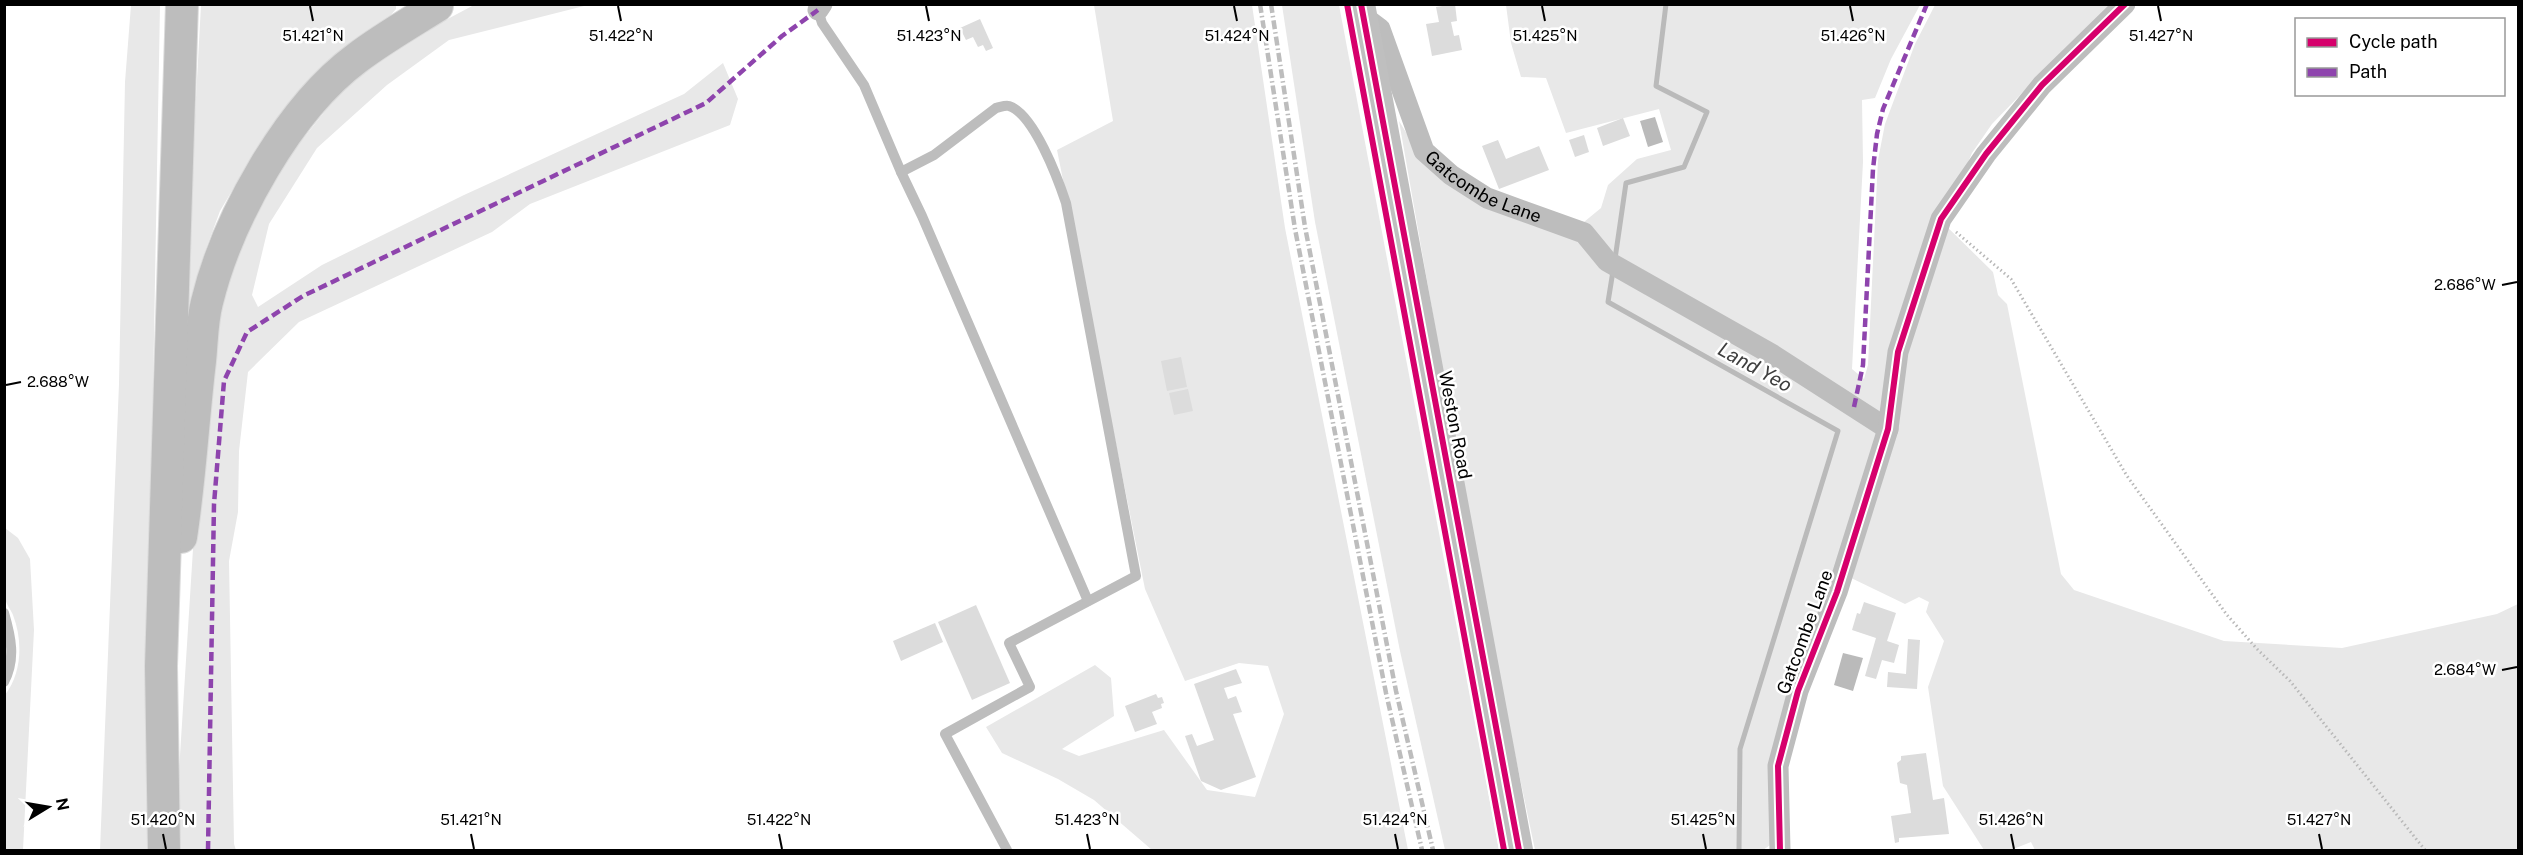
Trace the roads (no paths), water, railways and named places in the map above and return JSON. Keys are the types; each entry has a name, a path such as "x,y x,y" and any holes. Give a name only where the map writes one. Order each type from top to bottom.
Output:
{"main road":[{"path":"164,850 161,666 182,4"},
{"path":"161,666 189,487 196,395 207,304 223,252 268,160 324,88 356,59 438,5"}],"street":[{"path":"1888,429 1898,352 1941,219 1986,154 2042,85 2125,4"},
{"name":"Gatcombe Lane","path":"1362,11 1380,29 1424,151 1451,175 1487,198 1584,232 1613,265 1773,355 1888,429 1837,591 1798,691 1778,766 1780,850"},
{"name":"Weston Road","path":"1362,11 1519,850"}],"lane":[{"path":"820,7 822,22 864,85 1088,601"},
{"path":"901,172 934,155 996,108 1006,105 1016,109 1027,120 1056,174 1066,203 1136,576 1009,643 1030,687 945,734 1007,850"},
{"path":"4,613 11,638 11,669 4,682"}],"waterway":[{"name":"Land Yeo","path":"1615,259 1626,183 1684,167 1707,112 1656,86 1666,4"},
{"name":"Land Yeo","path":"1613,271 1608,302 1838,431 1740,749 1739,850"}],"railway":[{"path":"1260,4 1295,229 1386,693 1422,850"},
{"path":"1271,4 1305,227 1396,691 1433,850"}]}
